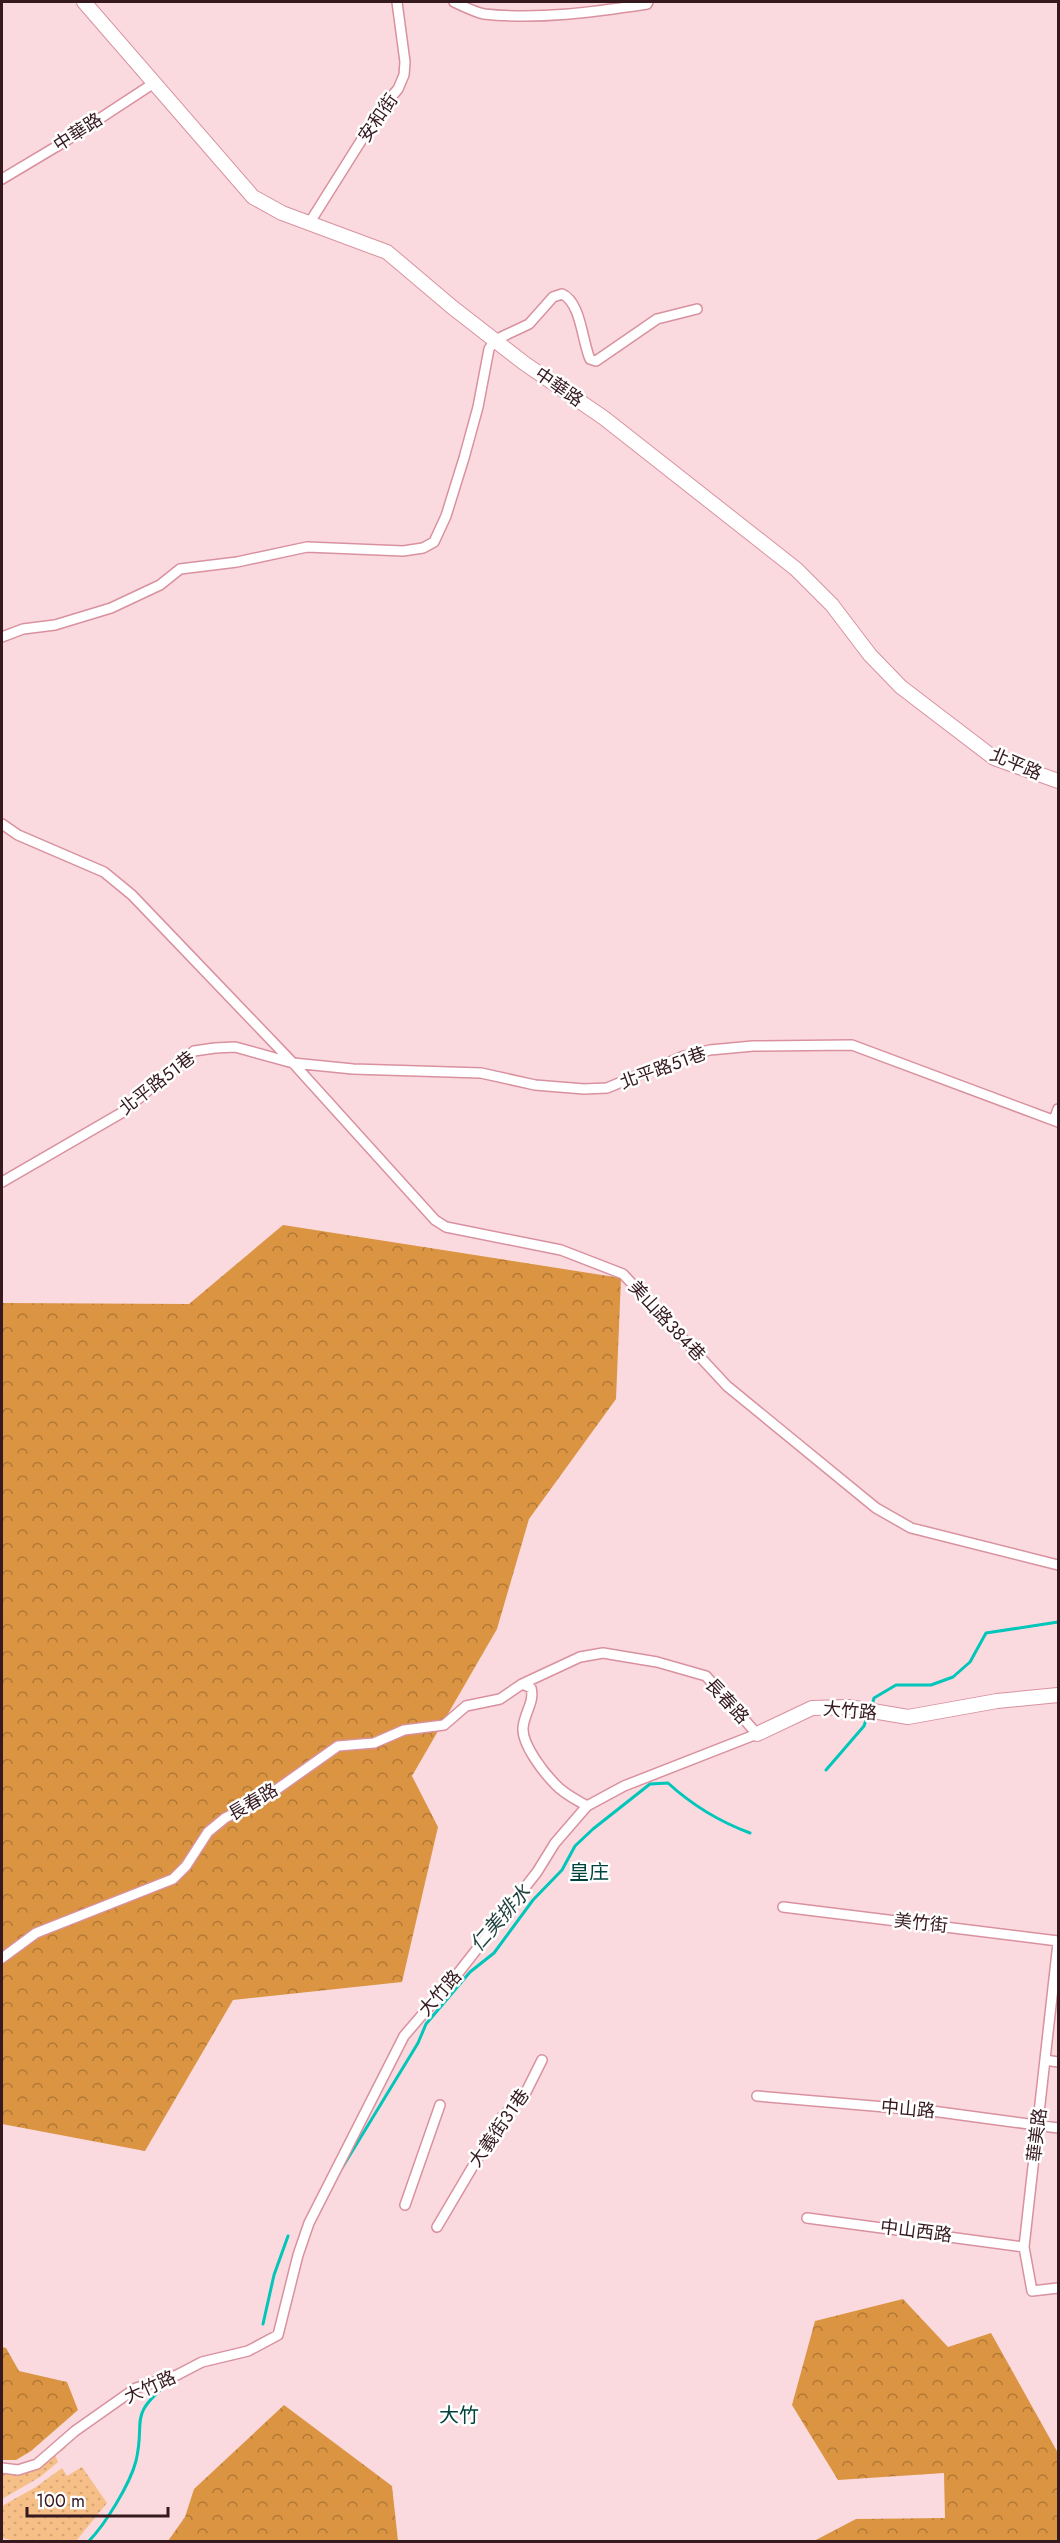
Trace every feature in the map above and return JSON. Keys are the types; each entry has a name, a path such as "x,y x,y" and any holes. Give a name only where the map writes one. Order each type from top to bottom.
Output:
{"street":[{"name":"中華路","path":"84,2 253,197 282,213 387,252 495,340 604,418 796,568 832,605 870,655 901,687 947,723"},
{"name":"安和街","path":"310,222 381,109 398,89 404,75 405,62 397,2"},
{"path":"454,2 482,14 528,15 588,13 648,2"},
{"name":"中華路","path":"2,179 64,142 154,83"},
{"path":"2,637 23,628 55,625 111,608 160,585 180,569 237,562 307,547 403,551 423,549 434,542 446,516 478,407 485,356 495,340 529,324 553,297 562,294 568,296 576,311 584,346 590,359 596,361 657,319 696,309"},
{"name":"北平路","path":"947,723 994,758 1059,782"},
{"path":"2,824 18,835 104,872 132,895 293,1063"},
{"name":"北平路51巷","path":"2,1182 123,1112 194,1051 235,1047 293,1063 353,1070 481,1073 535,1085 584,1089 607,1088 684,1056 710,1050 753,1046 852,1045 1056,1121"},
{"name":"美山路384巷","path":"293,1063 384,1166 446,1227 561,1250 623,1274 727,1386 876,1508 911,1528 1059,1565"},
{"path":"1056,1121 1059,1109"},
{"name":"長春路","path":"2,1958 36,1933 173,1880 186,1866 208,1832 225,1818 266,1797 338,1746 374,1743 404,1730 444,1725 466,1706 500,1699 522,1684 580,1657 603,1653 657,1662 706,1676 757,1734"},
{"path":"522,1684 531,1688 533,1697 525,1714 523,1731 528,1746 556,1786 587,1806"},
{"name":"大竹路","path":"2,2468 18,2470 37,2464 75,2431 136,2388 177,2374 202,2362 248,2351 278,2336 298,2255 309,2223 404,2036 463,1967 537,1872 555,1843 587,1806 624,1786 757,1734 812,1708 849,1707 908,1717 997,1701 1059,1695"},
{"name":"美竹街","path":"783,1907 1059,1942"},
{"name":"華美路","path":"1059,1942 1024,2247 1032,2291 1059,2288"},
{"name":"大義街31巷","path":"437,2227 502,2117 525,2094 542,2060"},
{"path":"1045,2060 1059,2062"},
{"name":"中山路","path":"757,2096 932,2111 1059,2128"},
{"path":"405,2205 440,2105"},
{"name":"中山西路","path":"807,2218 1024,2247"}],"shaded area":[{"path":"60,2441 66,2448 55,2455 58,2462 40,2477 2,2499 2,2470 27,2470"},
{"path":"82,2467 107,2503 76,2541 21,2542 2,2538 2,2506 36,2487 62,2468 67,2476"}],"green space":[{"path":"283,1225 621,1278 616,1399 529,1519 497,1629 412,1776 438,1827 402,1982 233,2000 145,2151 2,2124 2,1303 189,1304"},
{"path":"903,2299 948,2347 991,2333 1058,2453 1058,2541 814,2541 856,2519 945,2518 944,2473 838,2480 792,2405 815,2321"},
{"path":"2,2347 6,2348 19,2371 67,2382 78,2410 31,2451 16,2460 2,2460"},
{"path":"284,2405 392,2486 398,2541 168,2541 185,2517 194,2489"}],"waterway":[{"name":"仁美排水","path":"872,1705 874,1698 896,1685 931,1685 953,1677 970,1662 986,1633 1058,1622"},
{"name":"仁美排水","path":"826,1770 864,1726 868,1714"},
{"name":"仁美排水","path":"342,2168 418,2043 426,2024 470,1972 494,1953 533,1900 562,1870 575,1846 593,1829 650,1784 668,1783 706,1812 750,1833"},
{"name":"仁美排水","path":"263,2324 274,2275 288,2236"},
{"name":"仁美排水","path":"88,2542 116,2504 133,2470 139,2447 142,2412 168,2383"}],"district":[{"name":"皇庄","path":"589,1872"},
{"name":"大竹","path":"459,2415"}]}
